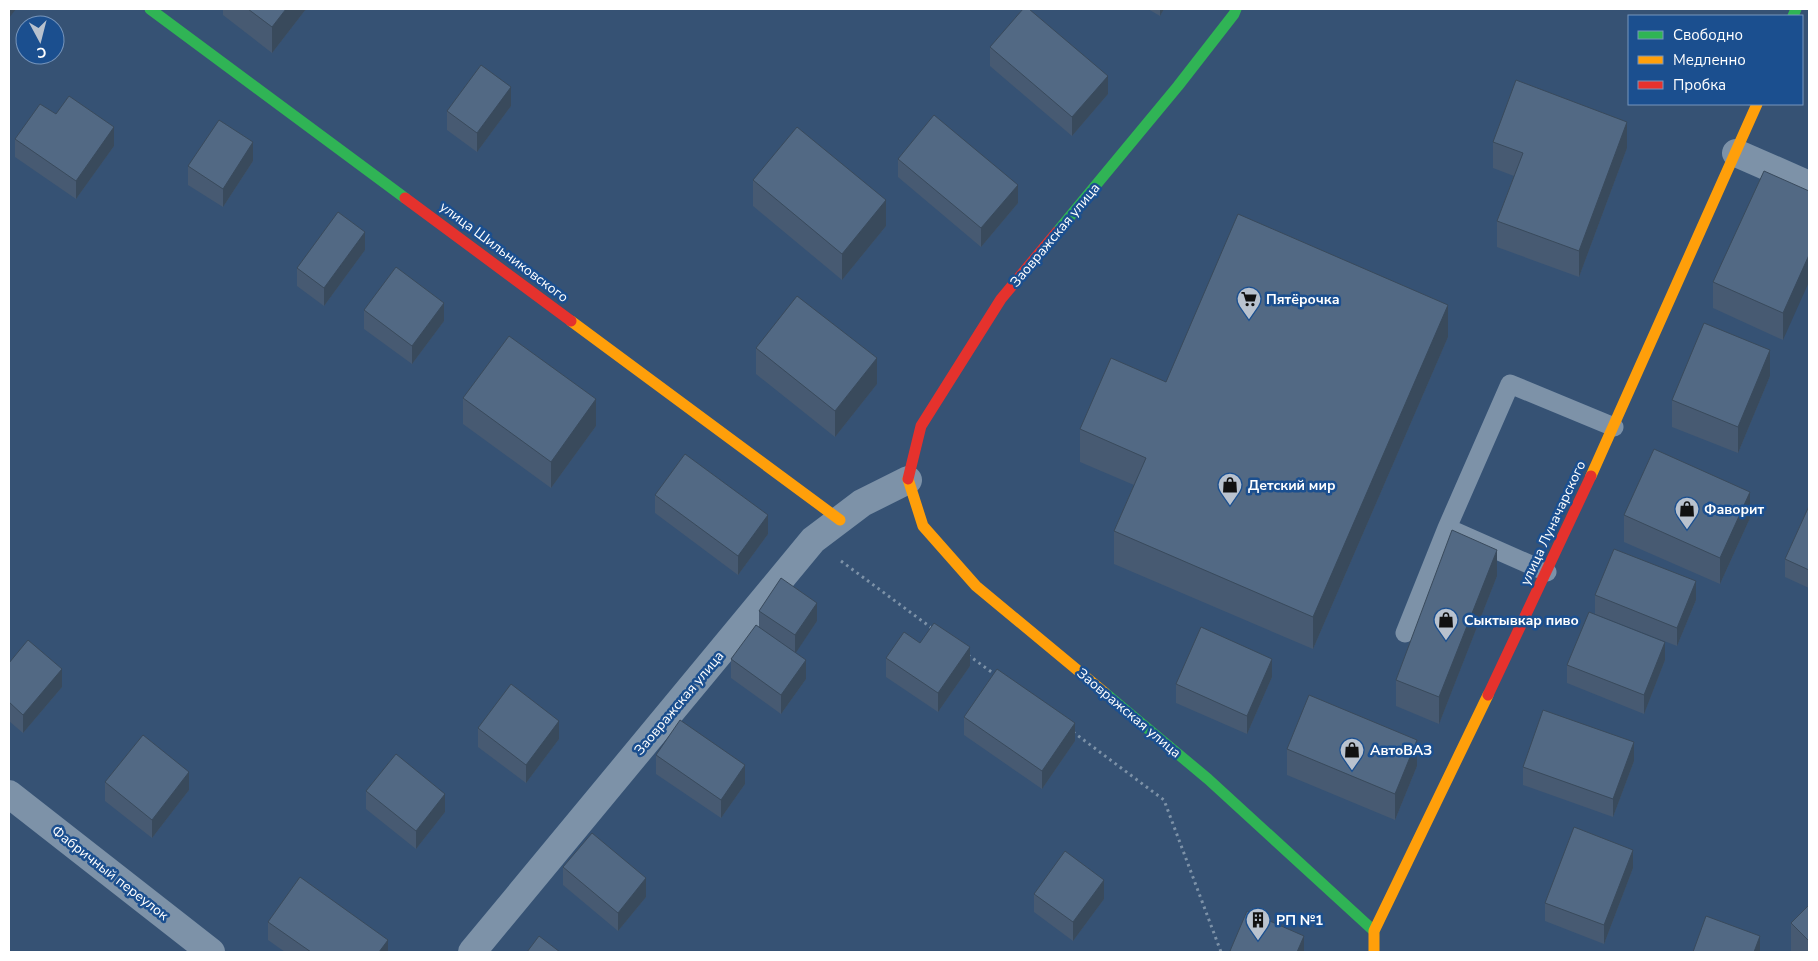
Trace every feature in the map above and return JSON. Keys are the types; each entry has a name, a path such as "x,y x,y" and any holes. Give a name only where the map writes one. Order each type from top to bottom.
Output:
{"street":[{"name":"улица Шильниковского","path":"150,9 840,520"},
{"name":"Заовражская улица","path":"1236,9 1178,86 1001,299 921,426 908,480 922,526 976,586 1208,779 1374,931"},
{"name":"улица Луначарского","path":"1374,952 1374,931 1547,572 1614,427 1757,105"},
{"path":"1736,153 1809,185"},
{"name":"Заовражская улица","path":"472,952 813,540 862,503 908,480"},
{"name":"Фабричный переулок","path":"9,794 212,952"}],"lane":[{"path":"1405,633 1447,528 1510,384 1614,427"},
{"path":"1447,528 1547,572"}],"path":[{"path":"813,540 941,635"},
{"path":"965,652 1005,682"},
{"path":"1068,729 1164,800 1221,952"}],"building":[{"path":"248,9 286,9 272,27"},
{"path":"1023,9 1029,9 1108,76 1072,117 990,47"},
{"path":"481,65 511,87 477,133 447,111"},
{"path":"1516,80 1627,122 1579,251 1497,221 1523,153 1493,142"},
{"path":"69,96 114,127 76,181 15,139 40,104 56,114"},
{"path":"934,115 1018,185 981,228 898,159"},
{"path":"219,120 253,142 223,189 188,166"},
{"path":"797,127 886,200 842,254 753,180"},
{"path":"1764,171 1809,191 1809,255 1783,313 1713,282"},
{"path":"338,212 365,232 324,288 297,268"},
{"path":"1238,214 1448,305 1313,617 1114,531 1146,458 1080,429 1111,358 1166,382"},
{"path":"396,267 444,303 412,346 364,310"},
{"path":"797,296 877,358 835,411 756,348"},
{"path":"1704,323 1770,350 1738,427 1672,400"},
{"path":"509,336 596,399 551,462 463,398"},
{"path":"1654,449 1750,492 1720,558 1624,515"},
{"path":"685,454 768,515 738,556 655,495"},
{"path":"1809,506 1809,570 1785,559"},
{"name":"Сыктывкар пиво","path":"1452,530 1497,550 1439,697 1396,680"},
{"path":"1614,549 1696,581 1677,628 1595,595"},
{"path":"781,578 817,603 795,635 759,611"},
{"path":"1589,612 1665,642 1644,695 1567,665"},
{"path":"934,623 970,647 938,693 886,658 904,632 920,643"},
{"path":"756,625 806,660 781,695 731,659"},
{"path":"1201,627 1272,659 1247,716 1176,684"},
{"path":"28,640 62,669 23,715 9,702 9,663"},
{"path":"997,669 1075,723 1042,771 964,717"},
{"path":"511,684 559,721 526,765 478,728"},
{"path":"1309,695 1417,740 1395,794 1287,749"},
{"path":"1543,710 1634,742 1613,799 1523,767"},
{"path":"680,720 745,765 721,800 656,755"},
{"path":"143,735 189,772 152,820 105,782"},
{"path":"396,754 445,794 416,831 366,791"},
{"path":"1574,827 1633,850 1604,925 1545,903"},
{"path":"592,833 646,878 618,913 563,867"},
{"path":"1065,851 1104,880 1073,922 1034,894"},
{"path":"300,877 388,940 379,952 311,952 268,922"},
{"path":"1809,905 1809,941 1791,923"},
{"path":"1247,911 1304,936 1297,952 1230,951"},
{"path":"1706,916 1760,936 1754,952 1693,952"},
{"path":"539,936 560,952 527,952"}],"traffic: fast":[{"path":"150,9 405,198"},
{"path":"1057,232 1178,86 1236,9"},
{"path":"1793,15 1796,9"},
{"path":"1105,693 1208,779 1374,931"}],"traffic: slow":[{"path":"1591,476 1757,105"},
{"path":"571,321 840,520"},
{"path":"908,479 923,526 976,586 1105,693"},
{"path":"1374,952 1374,931 1488,695"}],"traffic: jam":[{"path":"405,198 571,321"},
{"path":"908,479 921,426 1001,299 1057,232"},
{"path":"1488,695 1591,476"}],"place":[{"name":"Пятёрочка","path":"1249,320"},
{"name":"Детский мир","path":"1230,506"},
{"name":"Фаворит","path":"1687,530"},
{"name":"Сыктывкар пиво","path":"1446,641"},
{"name":"АвтоВАЗ","path":"1352,771"},
{"name":"РП №1","path":"1258,941"}]}
